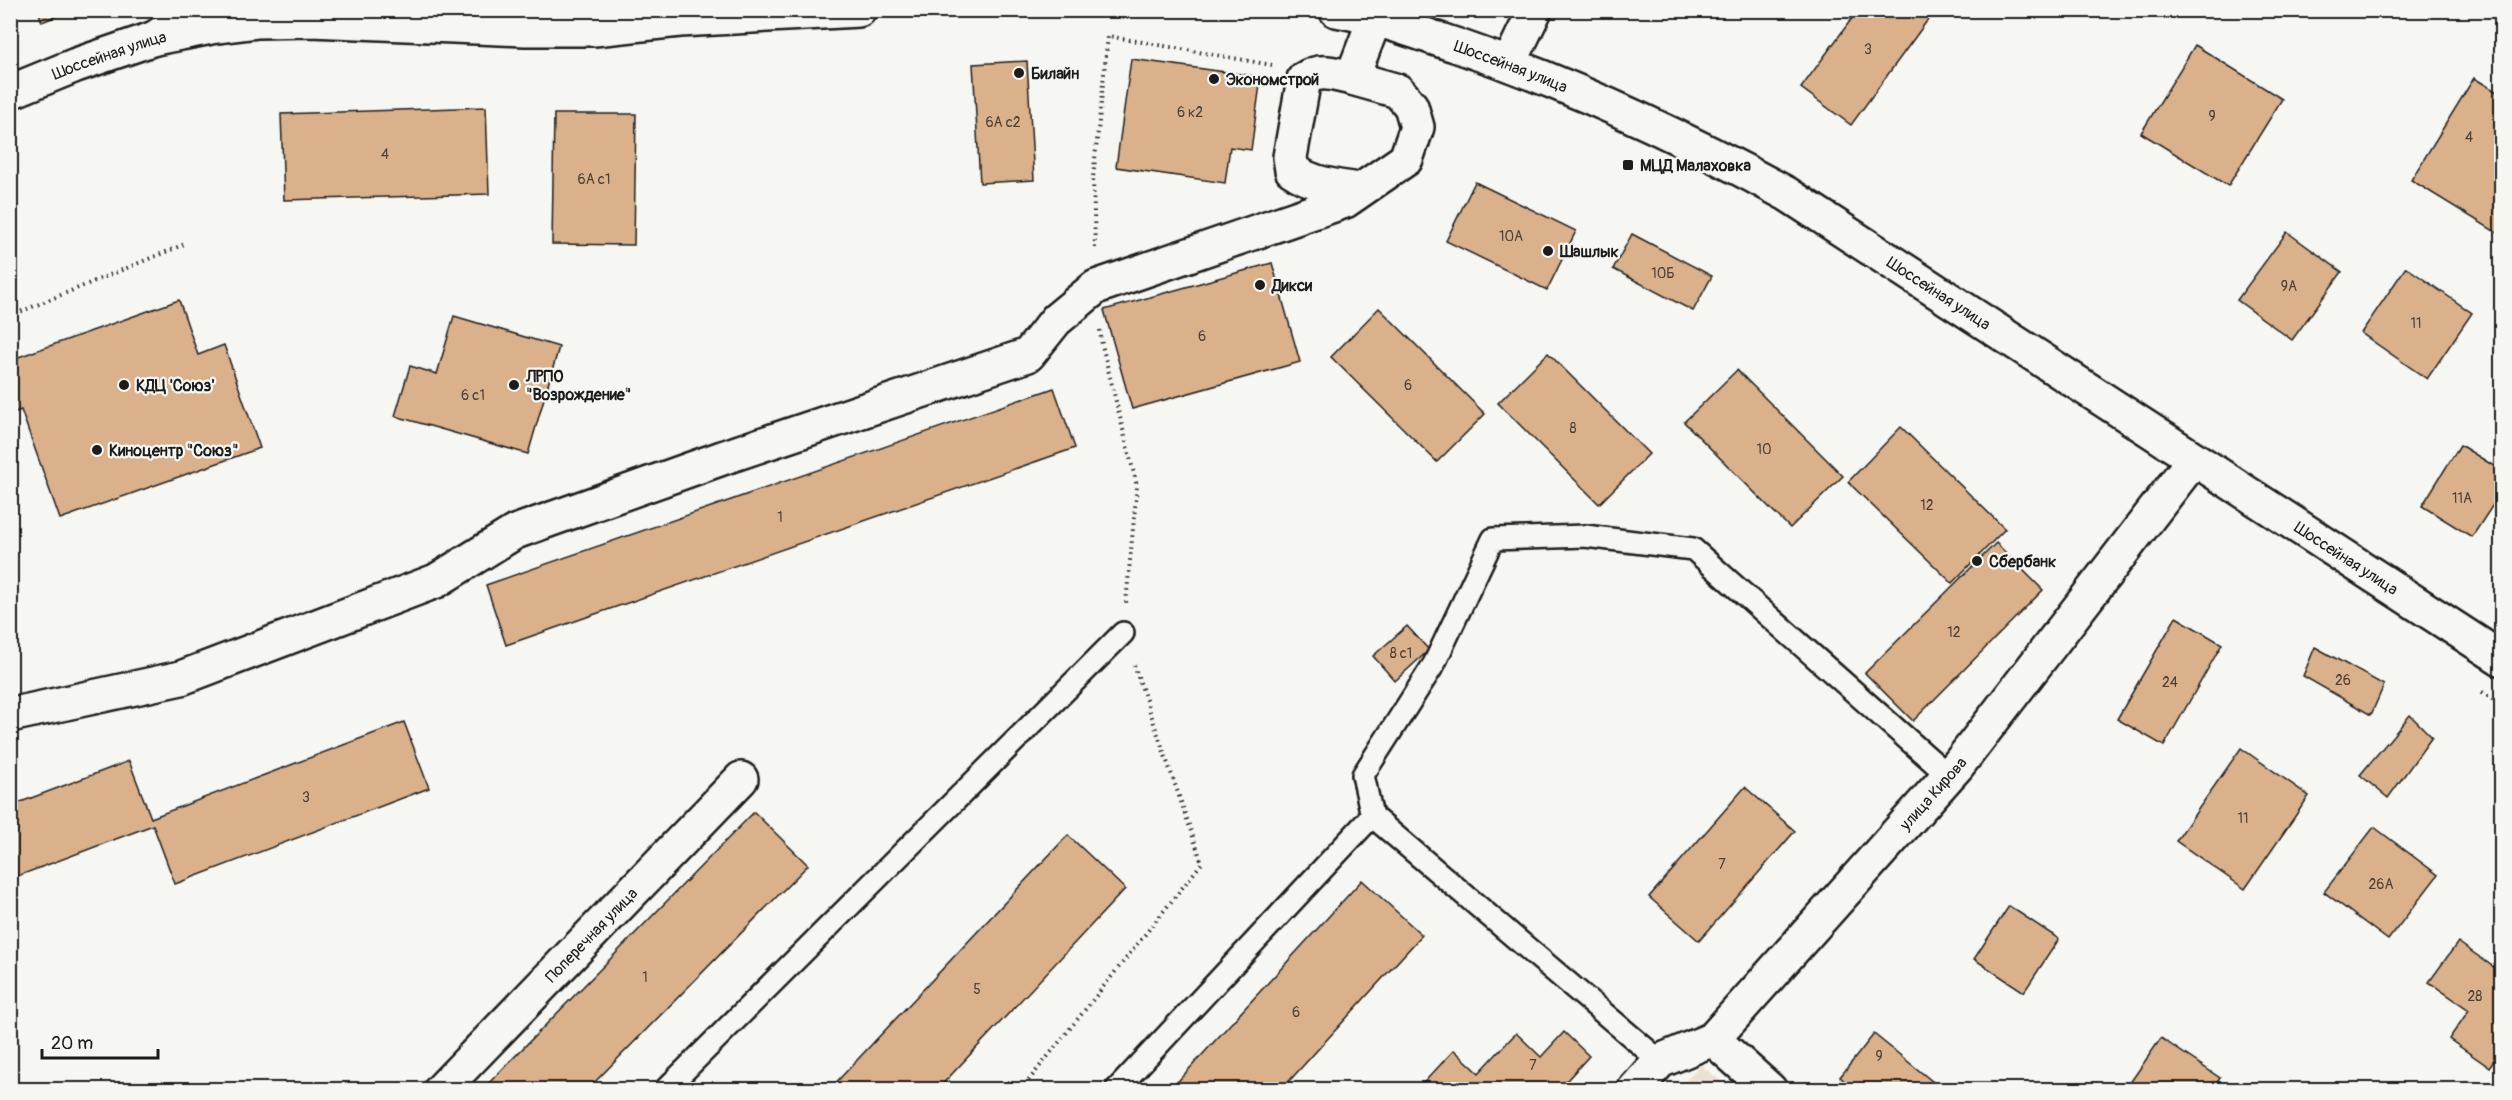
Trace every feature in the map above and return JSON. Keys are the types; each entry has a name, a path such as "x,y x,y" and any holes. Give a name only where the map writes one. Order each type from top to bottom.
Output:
{"street":[{"path":"155,38 195,10"},
{"name":"Шоссейная улица","path":"10,93 76,65 155,38 258,21 312,20 525,29 594,29 680,20 859,10"},
{"name":"Шоссейная улица","path":"1336,10 1375,18 1509,64 1612,106 1691,142 1787,194 2502,660"},
{"path":"1509,64 1534,10"},
{"path":"1353,78 1375,18"},
{"path":"10,715 181,678 436,581 515,532 725,457 1028,356 1056,320 1096,287 1345,201 1406,159 1417,128 1411,106 1398,91 1327,72 1314,72 1304,79 1300,96 1290,157 1292,170 1303,178 1360,190"},
{"name":"улица Кирова","path":"1634,1089 1660,1061 1713,1039 1949,776 2194,459"},
{"name":"Поперечная улица","path":"441,1089 741,779"},
{"path":"1713,1039 1770,1089"}],"lane":[{"path":"1660,1061 1372,816 1363,775 1434,664 1493,539 1585,536 1693,549 1949,776"},
{"path":"665,1089 1123,633"},
{"path":"1116,1089 1372,816"}],"path":[{"path":"1021,1089 1202,862 1123,633 1137,486 1102,345 1096,287 1093,178 1108,36 1314,72"},
{"path":"10,316 185,244"}],"shaded area":[{"path":"1701,1065 1731,1089 1678,1089"}],"building":[{"path":"38,10 72,10 42,22"},
{"path":"1858,10 1935,10 1851,125 1801,88"},
{"path":"2195,45 2282,99 2228,186 2141,133"},
{"path":"1131,59 1261,77 1251,150 1230,147 1225,183 1116,167"},
{"path":"1027,61 1034,180 980,183 973,64"},
{"path":"2474,78 2502,95 2502,236 2411,180"},
{"path":"486,107 489,194 284,200 281,114"},
{"path":"554,114 636,114 634,245 552,244"},
{"path":"1475,182 1576,231 1547,290 1446,241"},
{"path":"2287,232 2342,272 2292,340 2237,300"},
{"path":"1632,234 1712,276 1693,311 1613,269"},
{"path":"1272,263 1300,362 1132,409 1104,310"},
{"path":"2406,267 2472,313 2427,379 2361,333"},
{"name":"КДЦ 'Союз'","path":"179,300 198,355 224,345 260,448 60,519 21,410 10,414 10,360"},
{"path":"1379,308 1485,414 1437,462 1331,357"},
{"path":"454,316 559,347 528,454 395,416 410,366 437,374"},
{"path":"1548,353 1649,454 1599,504 1498,403"},
{"path":"1737,370 1843,476 1790,528 1684,422"},
{"path":"1054,388 1075,448 506,645 486,585"},
{"path":"1901,427 2005,529 1952,583 1848,482"},
{"path":"2460,445 2502,471 2502,491 2472,537 2422,506"},
{"path":"1996,543 2043,590 1913,721 1865,673"},
{"path":"2176,617 2222,644 2164,746 2117,719"},
{"path":"1407,626 1429,650 1395,681 1373,656"},
{"path":"2315,647 2384,685 2371,715 2303,676"},
{"path":"2410,715 2432,737 2388,798 2360,775"},
{"path":"404,722 429,788 175,884 153,825 10,879 10,806 129,761 151,818"},
{"path":"2241,748 2309,796 2245,889 2176,841"},
{"path":"1745,787 1795,831 1699,941 1649,897"},
{"path":"754,812 808,865 587,1090 482,1090"},
{"path":"2374,827 2438,875 2388,940 2324,892"},
{"path":"1068,835 1125,889 937,1090 829,1090"},
{"path":"1362,880 1422,935 1281,1090 1170,1090"},
{"path":"2009,906 2059,939 2024,992 1974,959"},
{"path":"2458,942 2502,973 2502,1049 2489,1067 2449,1039 2469,1010 2429,982"},
{"path":"1564,1032 1589,1056 1558,1090 1417,1090 1454,1050 1479,1073 1516,1033 1541,1057"},
{"path":"1874,1034 1943,1090 1855,1090 1840,1077"},
{"path":"2161,1038 2220,1078 2212,1090 2125,1090"}],"place":[{"name":"Билайн","path":"1019,73"},
{"name":"Экономстрой","path":"1214,79"},
{"name":"МЦД Малаховка","path":"1628,165"},
{"name":"Шашлык","path":"1548,251"},
{"name":"Дикси","path":"1260,285"},
{"name":"КДЦ 'Союз'","path":"124,385"},
{"name":"ЛРПО \"Возрождение\"","path":"514,385"},
{"name":"Киноцентр \"Союз\"","path":"97,450"},
{"name":"Сбербанк","path":"1977,561"}]}
